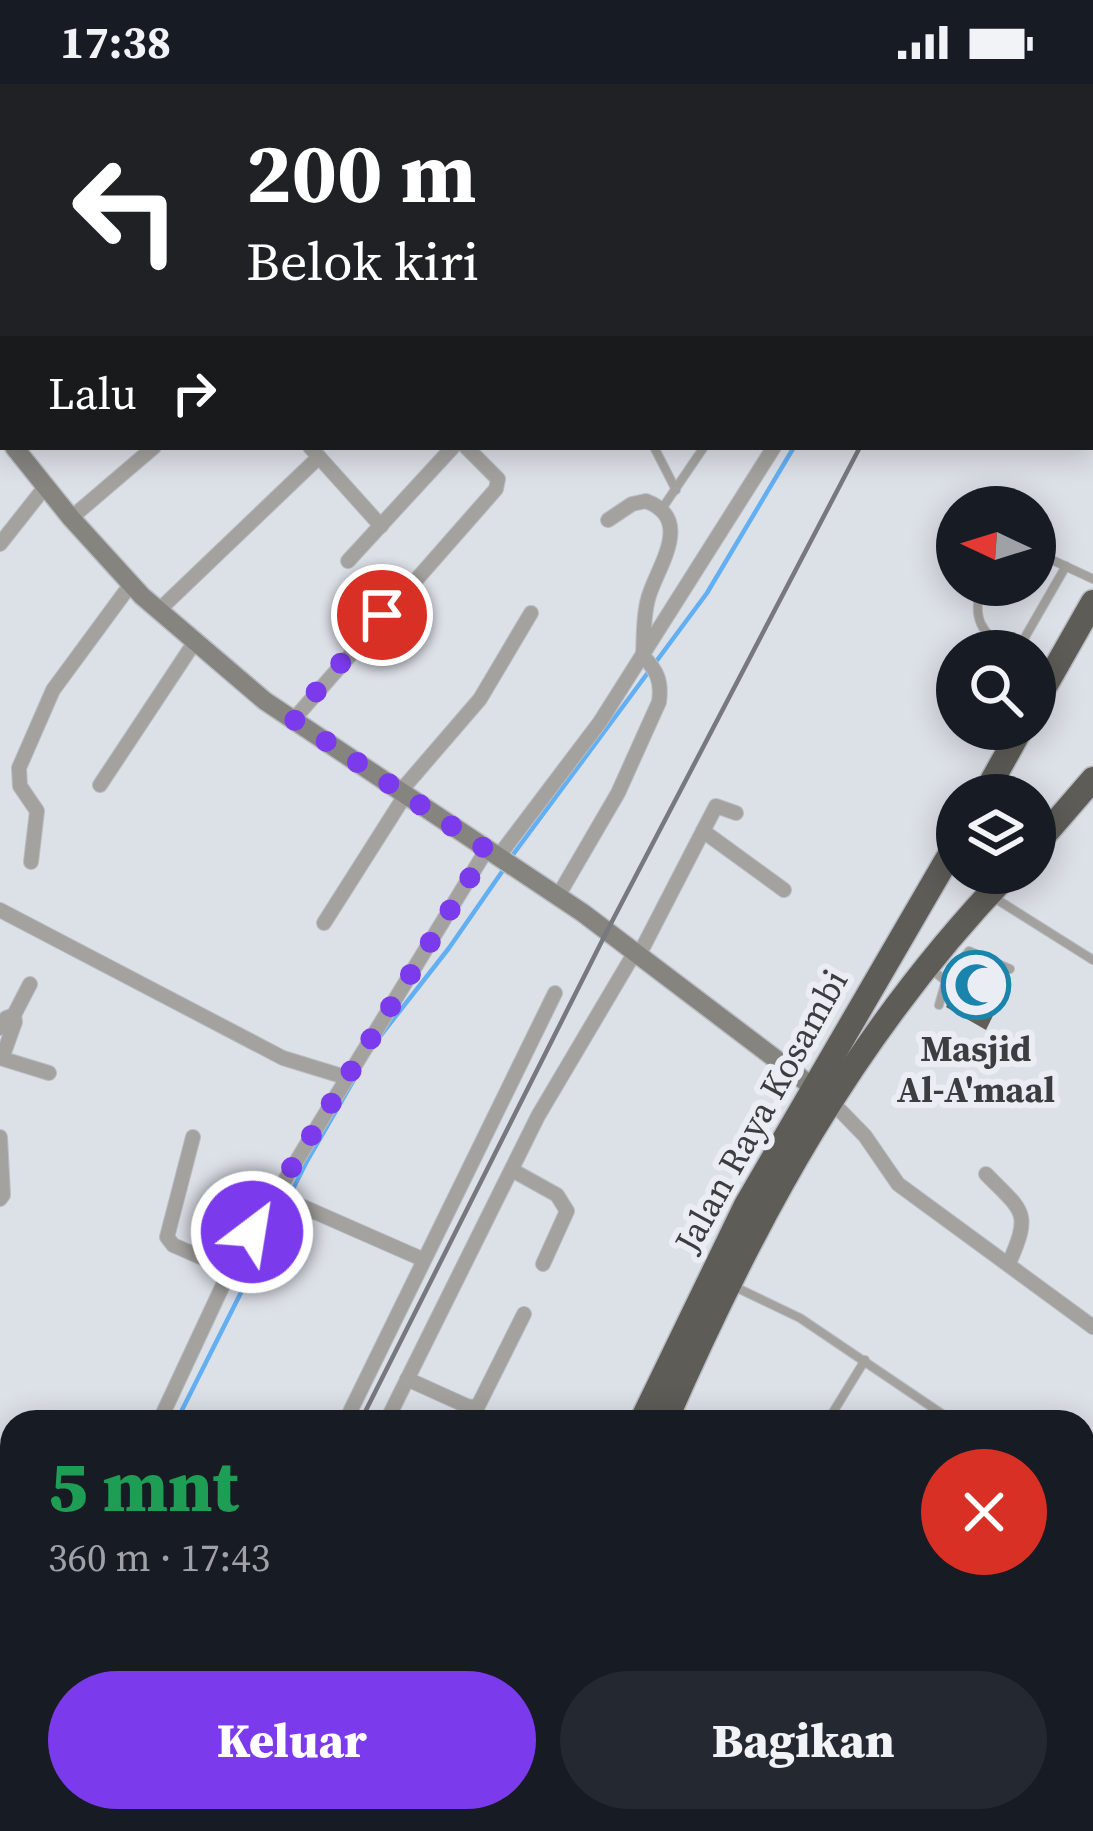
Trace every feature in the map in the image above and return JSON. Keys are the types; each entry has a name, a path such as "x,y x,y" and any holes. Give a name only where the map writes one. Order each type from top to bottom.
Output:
{"highway":[{"path":"1056,658 1093,602"},
{"path":"1056,663 1093,636"},
{"path":"1056,821 1093,778"},
{"name":"Jalan Raya Kosambi","path":"670,1410 822,1094 936,881"},
{"name":"Jalan Raya Kosambi","path":"647,1410 746,1205 822,1094 936,973 989,895"}],"street":[{"path":"16,450 131,584 194,643 293,719 637,953 822,1094 865,1136 898,1184 1093,1327"},
{"path":"71,518 150,450"},
{"path":"348,561 450,450"},
{"path":"293,719 496,489 498,479 469,450"},
{"path":"165,1410 230,1270 345,1077 497,856 649,664 683,593 772,450"},
{"path":"158,611 315,452 381,526"},
{"path":"0,544 45,487"},
{"path":"558,896 618,793 652,723 661,686 649,664 646,604 670,542 661,510 646,501 608,520"},
{"path":"662,570 683,593"},
{"path":"31,862 37,811 20,786 19,768 53,690 131,584"},
{"path":"324,923 402,795 480,699 531,613"},
{"path":"100,785 194,643"},
{"path":"392,1410 512,1169 716,806 736,812"},
{"path":"703,831 784,890"},
{"path":"0,910 283,1058 345,1077"},
{"path":"30,984 1,1058 50,1073"},
{"path":"351,1410 555,993"},
{"path":"0,1028 5,1018 14,1015"},
{"path":"194,1137 167,1238 230,1270"},
{"path":"0,1138 0,1199"},
{"path":"512,1169 557,1195 567,1211 543,1264"},
{"path":"986,1174 1019,1208 1024,1224 1010,1263"},
{"path":"278,1196 422,1259"},
{"path":"406,1379 470,1407 478,1406 524,1314"}],"lane":[{"path":"656,450 676,490"},
{"path":"661,510 702,450"},
{"path":"1056,561 1093,579"},
{"path":"1026,630 1066,566"},
{"path":"989,895 1093,960"},
{"path":"938,1005 936,973 969,951 1010,969"},
{"path":"728,1283 800,1318 937,1410"},
{"path":"834,1410 865,1360"}],"building":[{"path":"965,967 1007,987 986,1030 946,1007"}],"waterway":[{"path":"512,856 707,593 792,450"},
{"path":"381,1035 506,866"},
{"path":"182,1410 306,1163 359,1071"}],"railway":[{"path":"366,1410 607,931 858,450"}],"place":[{"name":"Masjid Al-A'maal","path":"976,985"}],"route":[{"path":"252,1232 487,850 293,719 382,615"}]}
